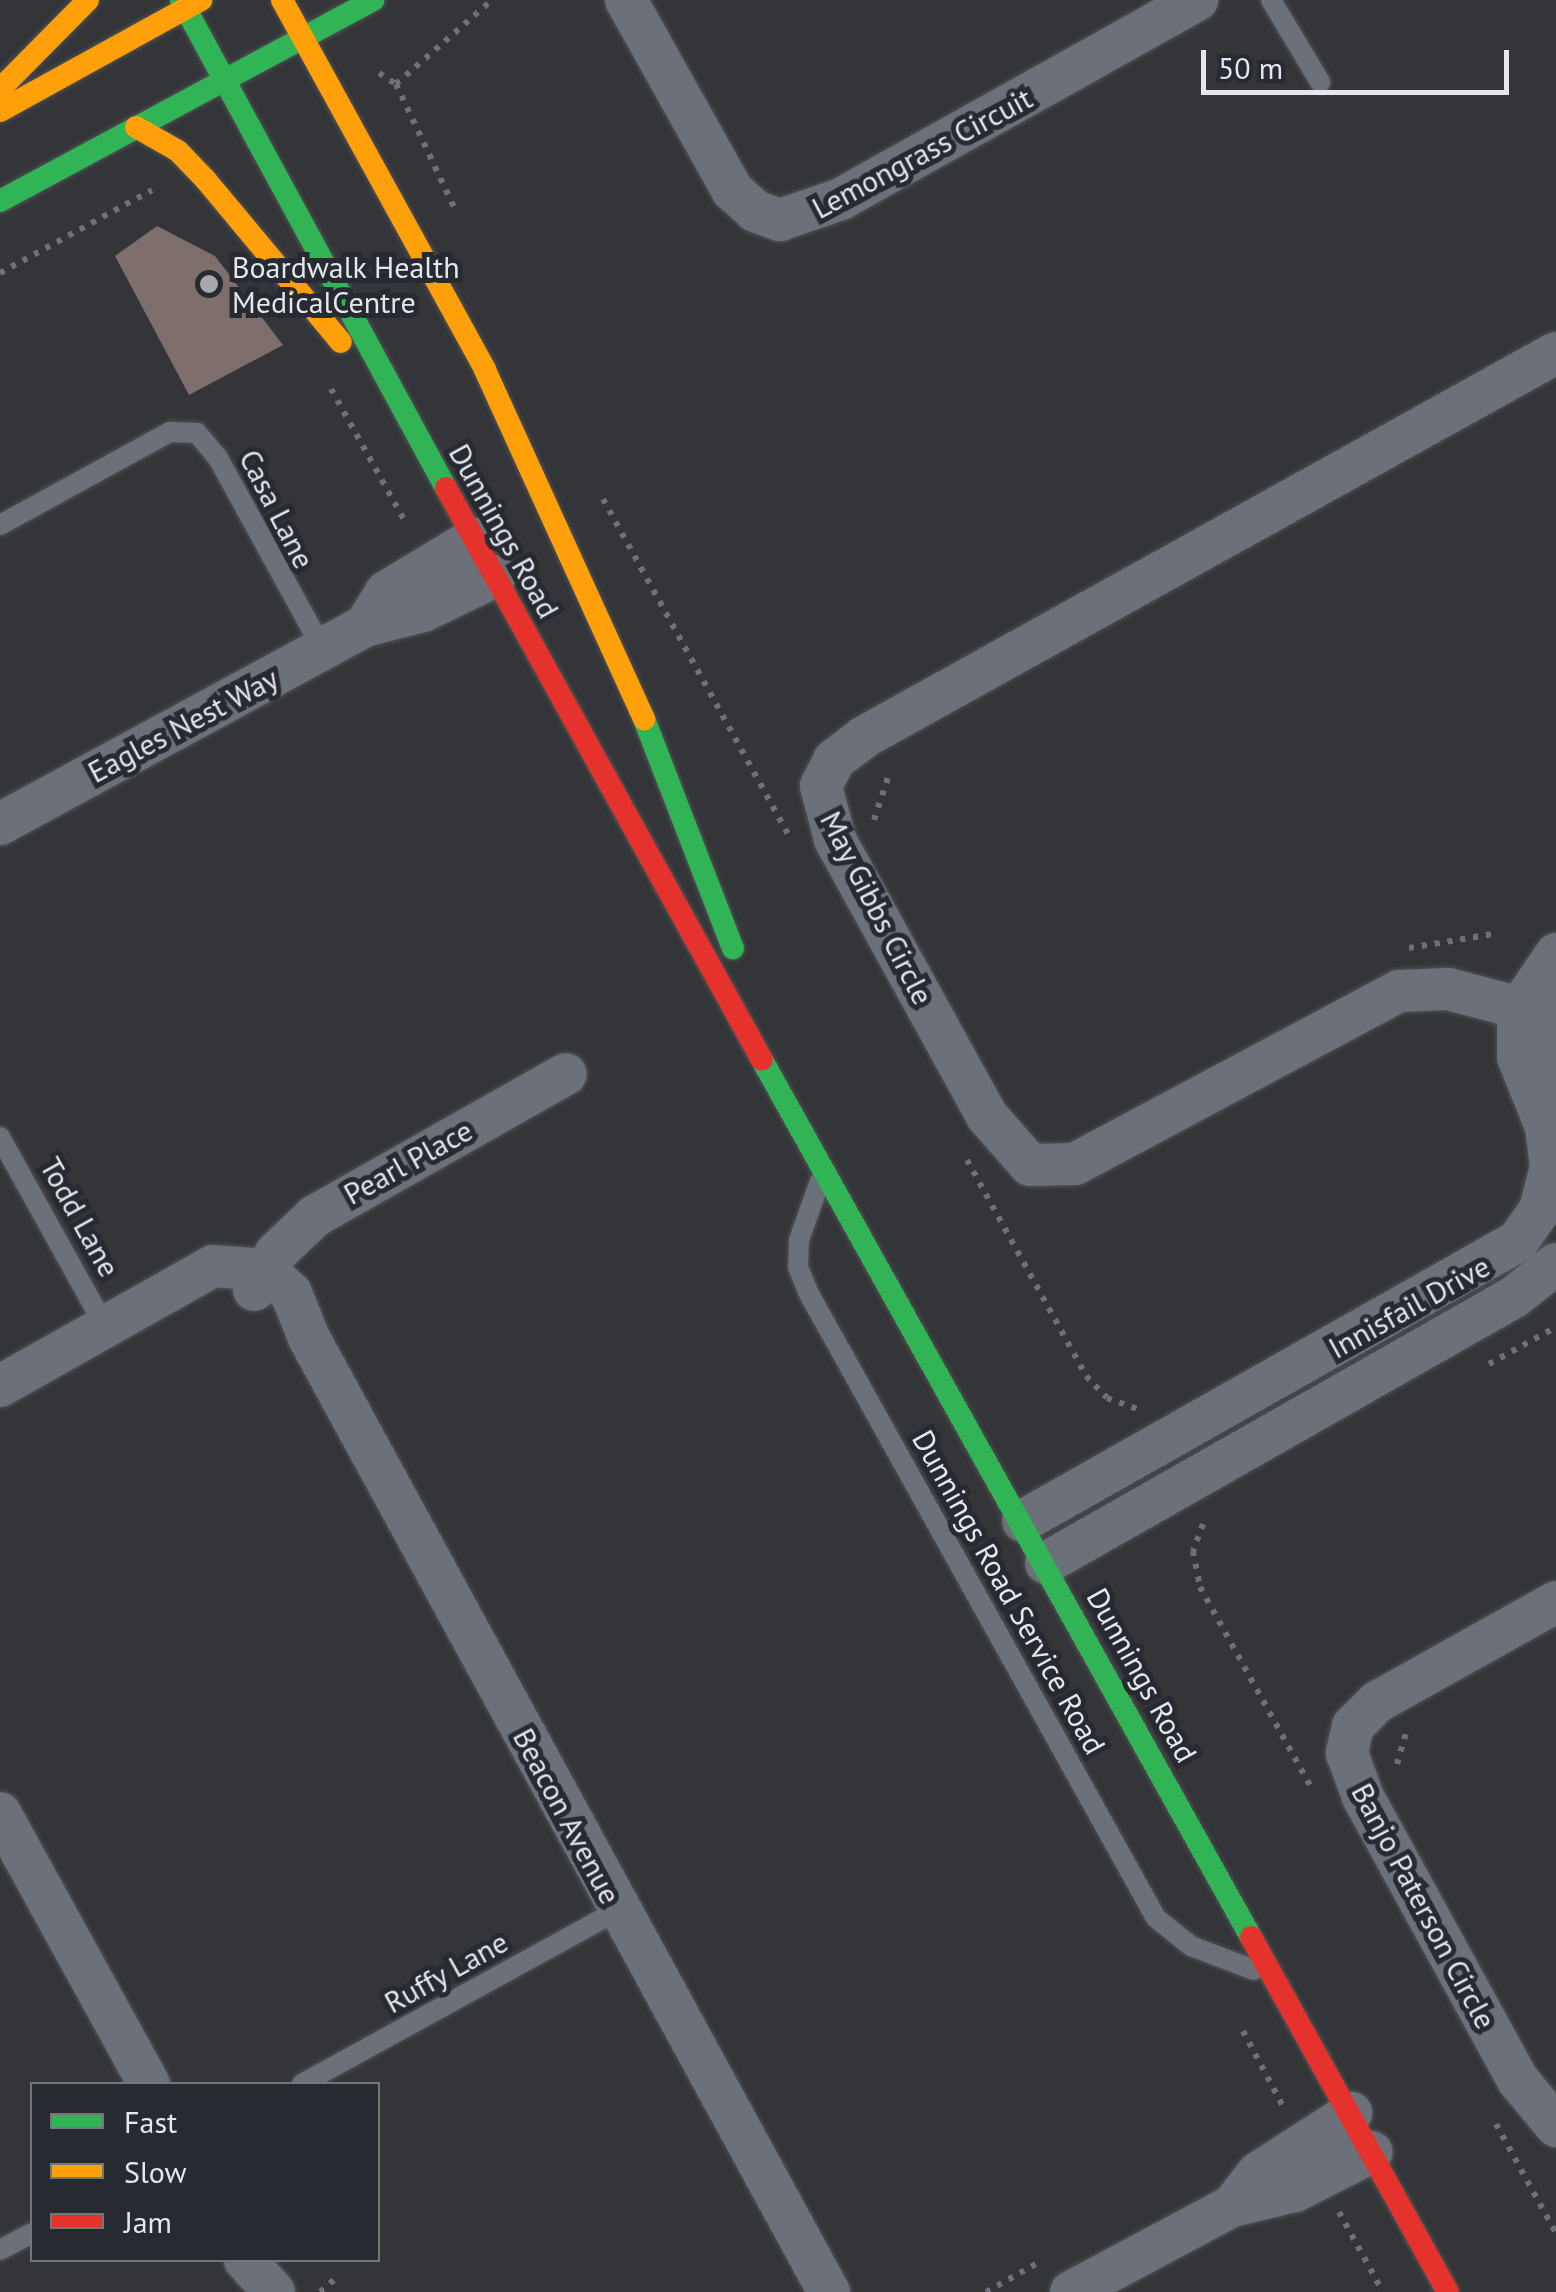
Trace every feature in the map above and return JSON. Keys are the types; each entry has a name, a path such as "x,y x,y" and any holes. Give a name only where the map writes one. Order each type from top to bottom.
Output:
{"street":[{"path":"0,89 88,0"},
{"name":"Dunnings Road","path":"282,0 485,370 620,656 783,1088"},
{"path":"0,201 373,0"},
{"name":"Lemongrass Circuit","path":"626,0 732,190 754,211 780,220 841,199 1197,0"},
{"path":"0,111 189,3"},
{"name":"Dunnings Road","path":"189,3 226,80 484,557 783,1088 1448,2292"},
{"path":"136,128 178,151 205,179 426,450"},
{"name":"May Gibbs Circle","path":"1543,1012 1448,990 1399,991 1075,1164 1030,1165 1005,1142 977,1098 835,839 821,786 834,760 864,737 1556,353"},
{"name":"Eagles Nest Way","path":"0,824 365,626 423,611 484,557"},
{"path":"1556,954 1543,1012 1556,1075"},
{"name":"Innisfail Drive","path":"1023,1521 1543,1237 1550,1148 1518,1058 1543,1012"},
{"name":"Pearl Place","path":"260,1280 298,1230 341,1198 566,1074"},
{"name":"Innisfail Drive","path":"1046,1564 1514,1297 1556,1264"},
{"path":"0,1386 166,1294 260,1280"},
{"name":"Beacon Avenue","path":"260,1280 309,1338 829,2292"},
{"name":"Banjo Paterson Circle","path":"1556,1602 1376,1702 1352,1726 1348,1753 1363,1797 1518,2080 1556,2126"},
{"path":"0,1814 149,2082"},
{"path":"1232,2206 1258,2172 1351,2113"},
{"path":"1071,2292 1232,2206 1295,2191 1372,2152"},
{"path":"243,2262 250,2292"},
{"path":"245,2262 274,2292"}],"lane":[{"path":"1271,0 1320,82"},
{"name":"Casa Lane","path":"0,525 170,432 197,433 218,458 322,650"},
{"name":"Todd Lane","path":"0,1137 106,1328"},
{"name":"Dunnings Road Service Road","path":"826,1167 799,1240 798,1267 818,1310 1156,1918 1190,1946 1275,1978"},
{"name":"Ruffy Lane","path":"306,2082 618,1910"},
{"path":"0,2250 30,2233"}],"path":[{"path":"396,84 492,0"},
{"path":"0,273 167,182"},
{"path":"327,381 414,536"},
{"path":"872,826 888,772 906,762"},
{"path":"1394,1774 1410,1720"},
{"path":"320,2292 335,2279"}],"building":[{"path":"157,226 215,256 283,345 189,395 115,256"}],"traffic: fast":[{"path":"181,0 446,488"},
{"path":"0,201 373,0"},
{"path":"644,719 733,948"},
{"path":"762,1060 1251,1937"}],"traffic: slow":[{"path":"2,87 88,0"},
{"path":"0,111 201,0"},
{"path":"282,0 485,370 644,719"},
{"path":"136,127 178,151 205,179 341,342"}],"traffic: jam":[{"path":"446,488 762,1060"},
{"path":"1251,1937 1448,2292"}],"place":[{"name":"Boardwalk Health MedicalCentre","path":"209,284"}]}
